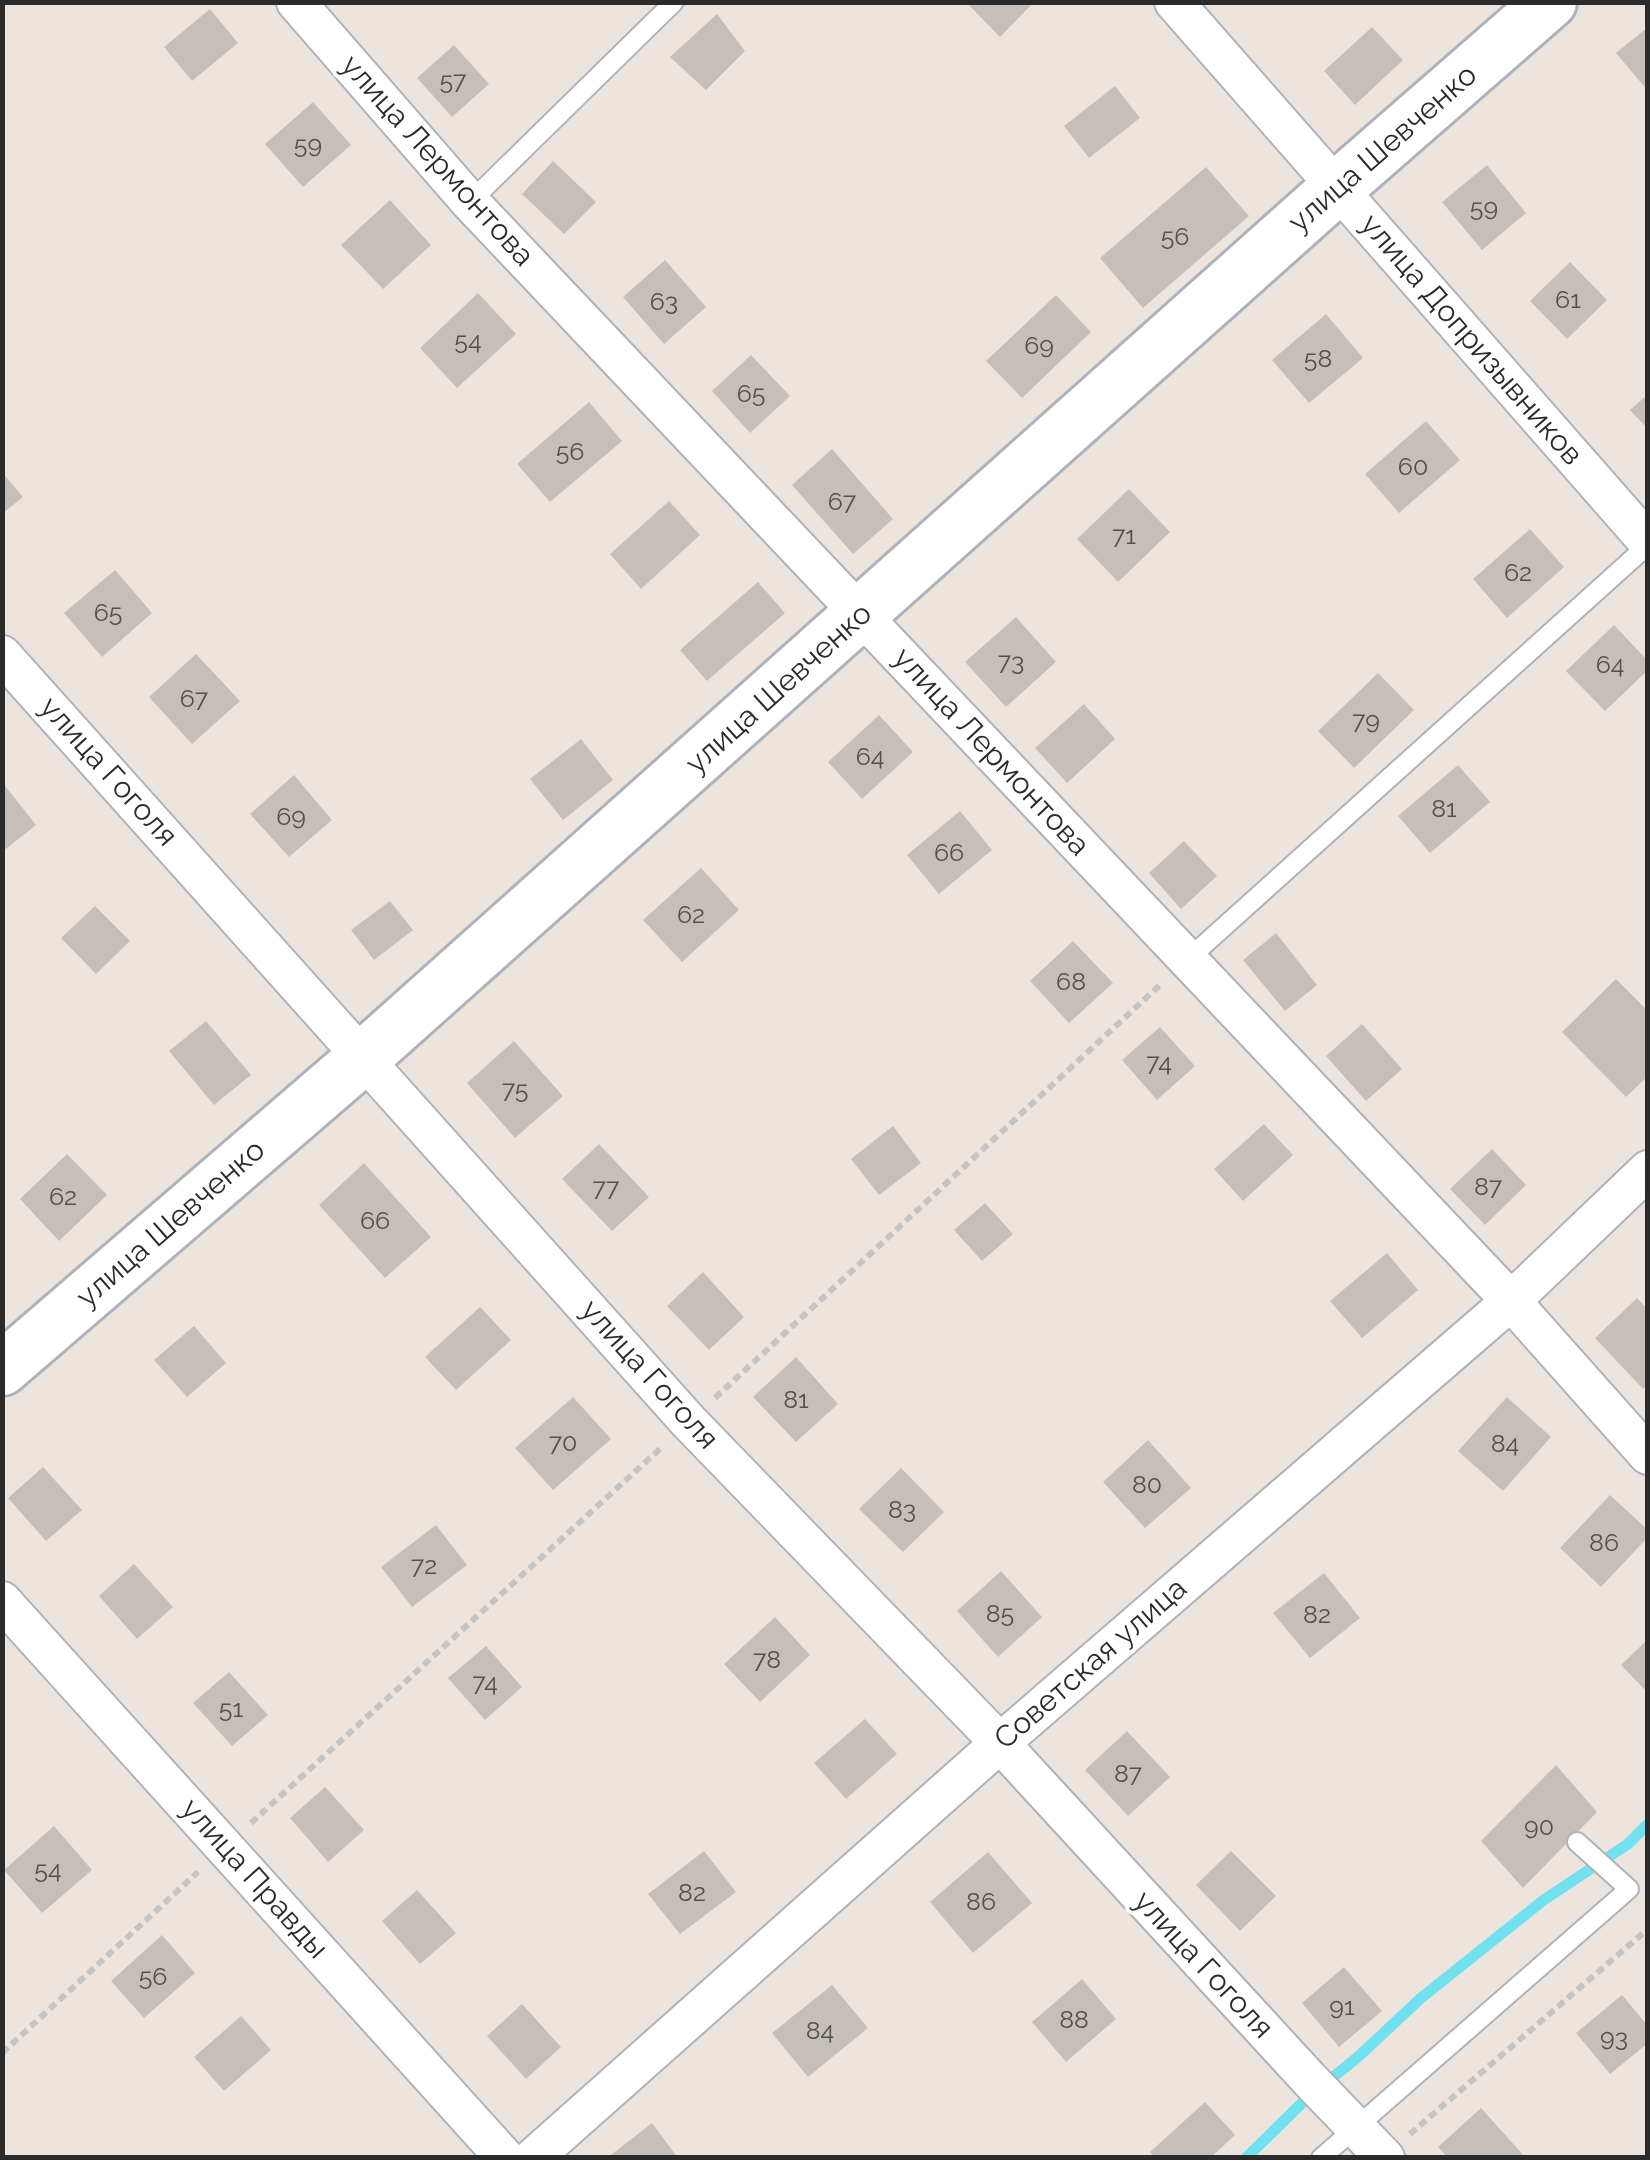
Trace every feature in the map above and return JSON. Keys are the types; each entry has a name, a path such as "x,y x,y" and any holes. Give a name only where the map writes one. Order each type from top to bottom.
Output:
{"street":[{"name":"улица Лермонтова","path":"296,2 470,202 1510,1301 1648,1455"},
{"name":"улица Допризывников","path":"1174,2 1648,544"},
{"name":"улица Шевченко","path":"2,1369 364,1056 1550,2"},
{"name":"улица Гоголя","path":"2,655 690,1422 1000,1743 1353,2122"},
{"name":"Советская улица","path":"533,2158 1000,1743 1510,1301 1648,1170"},
{"name":"улица Правды","path":"2,1601 506,2158"},
{"path":"1353,2122 1384,2157"}],"lane":[{"path":"470,202 674,2"},
{"path":"1187,960 1648,544"},
{"path":"1321,2158 1353,2122 1629,1889 1577,1842"}],"path":[{"path":"2,2053 1187,960"},
{"path":"1384,2157 1648,1930"}],"building":[{"path":"966,2 1034,2 1000,37"},
{"path":"210,9 238,43 192,81 164,47"},
{"path":"717,14 745,51 706,90 670,57"},
{"path":"1372,27 1403,60 1355,105 1324,71"},
{"path":"1648,27 1648,91 1616,53"},
{"path":"454,45 489,84 452,117 417,78"},
{"path":"1115,86 1140,118 1089,158 1064,126"},
{"path":"313,102 351,145 303,187 265,144"},
{"path":"553,161 596,202 564,234 522,194"},
{"path":"1487,165 1526,213 1482,250 1442,202"},
{"path":"1206,167 1249,216 1143,308 1100,258"},
{"path":"390,200 431,245 383,289 341,245"},
{"path":"665,260 706,307 664,344 623,297"},
{"path":"1570,262 1607,300 1567,339 1530,301"},
{"path":"478,293 516,334 457,388 420,348"},
{"path":"1056,295 1091,332 1022,398 986,361"},
{"path":"1326,314 1363,358 1309,403 1272,360"},
{"path":"751,355 790,396 750,433 712,391"},
{"path":"1648,394 1648,429 1630,410"},
{"path":"589,402 622,441 550,502 517,464"},
{"path":"1426,421 1460,460 1399,513 1365,474"},
{"path":"832,449 893,519 853,554 792,485"},
{"path":"2,472 23,497 2,514"},
{"path":"1129,489 1170,532 1118,582 1077,539"},
{"path":"669,501 700,535 641,589 610,554"},
{"path":"1530,529 1564,567 1507,618 1473,579"},
{"path":"115,570 152,613 102,657 64,613"},
{"path":"758,582 785,613 707,681 680,650"},
{"path":"1016,617 1056,662 1006,707 965,662"},
{"path":"1614,625 1648,661 1648,670 1605,711 1566,671"},
{"path":"196,654 240,701 192,744 149,697"},
{"path":"1378,673 1414,710 1354,768 1318,731"},
{"path":"1084,704 1115,739 1067,783 1035,748"},
{"path":"879,715 913,752 862,799 828,762"},
{"path":"581,739 613,780 563,820 530,779"},
{"path":"1458,765 1490,802 1430,853 1398,816"},
{"path":"294,775 332,820 289,857 250,814"},
{"path":"2,782 36,825 2,852"},
{"path":"960,811 992,850 939,894 907,855"},
{"path":"1184,841 1217,876 1181,909 1149,873"},
{"path":"701,868 739,910 682,962 643,920"},
{"path":"390,901 413,930 374,960 351,930"},
{"path":"95,906 130,941 96,974 61,938"},
{"path":"1276,933 1317,985 1285,1011 1243,960"},
{"path":"1073,941 1113,983 1069,1023 1030,981"},
{"path":"1616,979 1648,1011 1648,1076 1626,1097 1562,1032"},
{"path":"206,1021 251,1075 214,1105 169,1051"},
{"path":"1362,1024 1402,1069 1366,1101 1326,1056"},
{"path":"1160,1027 1195,1066 1157,1100 1122,1060"},
{"path":"514,1041 563,1096 515,1138 467,1083"},
{"path":"1264,1124 1293,1155 1243,1201 1214,1169"},
{"path":"893,1126 921,1163 879,1195 851,1159"},
{"path":"599,1144 649,1197 612,1231 562,1179"},
{"path":"1492,1149 1526,1185 1485,1225 1450,1189"},
{"path":"67,1154 107,1195 59,1241 20,1199"},
{"path":"364,1163 431,1237 385,1278 319,1205"},
{"path":"985,1203 1013,1234 982,1261 954,1230"},
{"path":"1387,1253 1418,1290 1362,1338 1330,1301"},
{"path":"703,1272 744,1317 709,1350 667,1306"},
{"path":"1637,1298 1648,1310 1648,1384 1643,1389 1595,1338"},
{"path":"480,1307 511,1340 456,1390 425,1357"},
{"path":"194,1326 226,1363 187,1397 154,1360"},
{"path":"796,1357 838,1404 796,1442 753,1397"},
{"path":"573,1397 611,1439 553,1490 515,1448"},
{"path":"1507,1397 1551,1437 1503,1491 1458,1451"},
{"path":"1148,1440 1191,1488 1145,1528 1103,1482"},
{"path":"43,1467 82,1510 46,1541 8,1498"},
{"path":"901,1468 944,1512 903,1552 859,1509"},
{"path":"1610,1495 1648,1530 1648,1537 1601,1587 1560,1548"},
{"path":"436,1525 467,1565 412,1607 381,1567"},
{"path":"134,1564 173,1607 137,1639 99,1596"},
{"path":"1001,1571 1042,1617 998,1657 957,1611"},
{"path":"1324,1573 1360,1618 1310,1658 1273,1613"},
{"path":"775,1617 810,1655 760,1702 724,1664"},
{"path":"1648,1639 1648,1693 1621,1665"},
{"path":"486,1646 522,1687 485,1720 448,1678"},
{"path":"229,1672 268,1715 232,1746 193,1703"},
{"path":"865,1719 897,1754 846,1799 814,1763"},
{"path":"1127,1731 1170,1777 1128,1816 1085,1770"},
{"path":"1556,1765 1597,1812 1523,1888 1481,1841"},
{"path":"325,1787 364,1830 328,1862 290,1818"},
{"path":"54,1826 92,1870 42,1913 4,1870"},
{"path":"704,1851 736,1892 680,1934 648,1894"},
{"path":"1231,1851 1276,1896 1240,1931 1196,1885"},
{"path":"988,1852 1032,1903 973,1953 930,1902"},
{"path":"417,1890 456,1933 420,1964 382,1921"},
{"path":"162,1935 195,1973 144,2018 111,1981"},
{"path":"1344,1967 1382,2011 1339,2047 1302,2003"},
{"path":"1082,1979 1116,2019 1066,2062 1032,2022"},
{"path":"832,1985 868,2028 808,2077 772,2033"},
{"path":"1622,1995 1648,2026 1648,2043 1610,2074 1576,2033"},
{"path":"522,2004 561,2047 526,2079 487,2036"},
{"path":"241,2016 271,2050 224,2091 194,2057"},
{"path":"1205,2102 1235,2135 1210,2158 1155,2158 1150,2152"},
{"path":"1481,2108 1526,2158 1448,2158 1438,2147"},
{"path":"652,2123 678,2158 607,2158"}],"waterway":[{"path":"1246,2158 1421,1998 1545,1899 1628,1844 1648,1824"}]}
